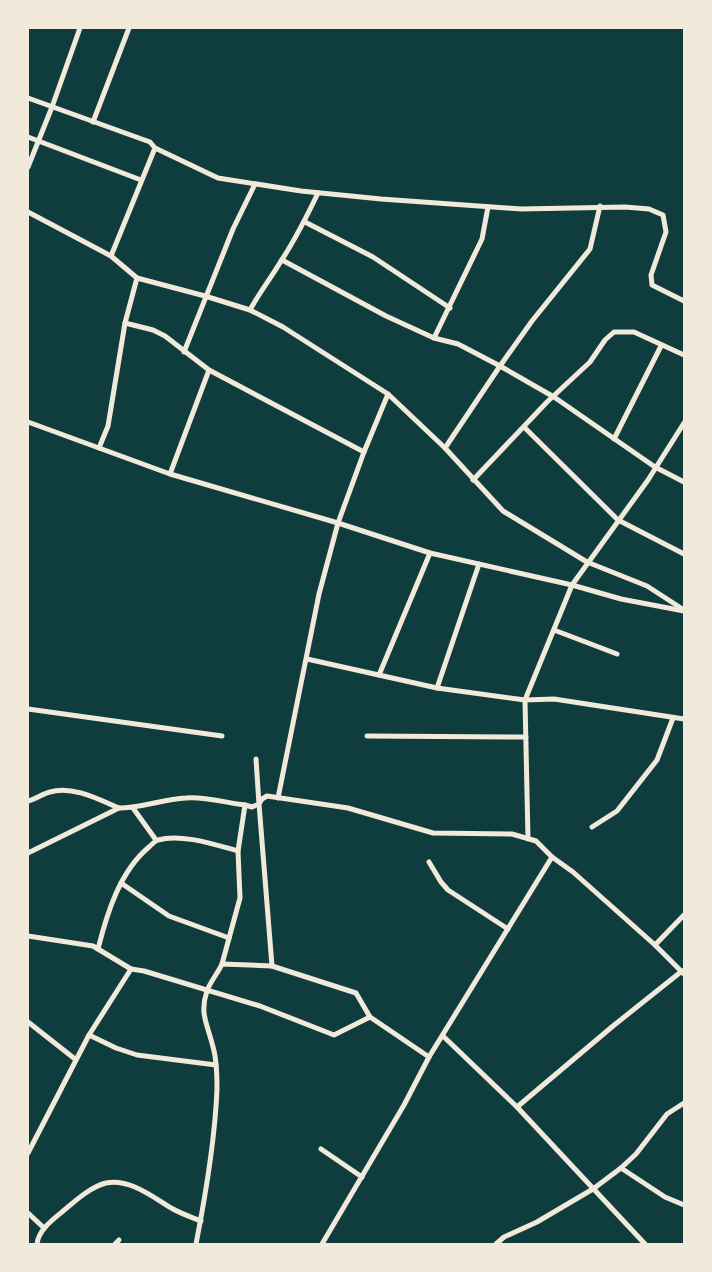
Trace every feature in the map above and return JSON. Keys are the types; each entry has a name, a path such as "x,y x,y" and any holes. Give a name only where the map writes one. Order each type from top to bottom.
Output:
{"street":[{"path":"28,167 80,28"},
{"path":"93,122 129,28"},
{"path":"28,98 150,142 155,148 218,178 318,193 488,207 521,209 600,206 649,209 663,215 666,232 651,275 652,285 684,301"},
{"path":"28,137 141,180"},
{"path":"111,256 155,148"},
{"path":"184,352 233,229 255,184"},
{"path":"250,310 258,294 282,260 305,222 318,193"},
{"path":"445,448 532,322 590,249 600,206"},
{"path":"434,338 482,239 488,207"},
{"path":"28,212 111,256 137,278 250,310 283,327 388,394 445,448 503,511 588,562 647,586 684,611"},
{"path":"305,222 373,257 450,308"},
{"path":"282,260 386,316 434,338 458,344 500,366 554,397 655,467 684,482"},
{"path":"99,448 108,426 125,323 137,278"},
{"path":"125,323 153,330 165,336 209,370 364,452"},
{"path":"473,480 547,402 590,362 605,340 614,332 634,332 684,355"},
{"path":"614,439 662,346"},
{"path":"170,474 209,370"},
{"path":"278,798 319,594 338,523 388,394"},
{"path":"28,422 170,474 338,523 430,553 572,584 621,599 684,611"},
{"path":"528,839 525,700 572,584 648,480 684,423"},
{"path":"524,427 618,520 684,554"},
{"path":"379,675 430,553"},
{"path":"437,688 480,564"},
{"path":"554,630 617,654"},
{"path":"307,659 437,688 525,700 554,699 684,719"},
{"path":"28,709 222,736"},
{"path":"592,826 617,810 657,760 673,718"},
{"path":"367,736 526,737"},
{"path":"256,759 272,966"},
{"path":"28,801 49,792 63,790 100,800 120,808 134,808 188,797 252,807 259,804 267,796 348,808 433,833 512,834 536,841 552,857 573,872 655,945 683,973 613,1026 516,1107"},
{"path":"196,1244 211,1152 217,1088 213,1045 204,1019 204,1004 208,989 222,964 240,898 238,851 244,806"},
{"path":"28,853 120,808"},
{"path":"134,808 156,840"},
{"path":"98,949 105,922 121,883 139,855 156,840 170,838 188,840 238,851"},
{"path":"322,1244 429,1057 552,857"},
{"path":"429,862 448,890 508,929"},
{"path":"121,883 169,916 229,938"},
{"path":"655,945 684,915"},
{"path":"28,936 93,946 132,969 208,989 260,1006 334,1035 370,1017"},
{"path":"222,964 272,966 356,993 370,1017 429,1057"},
{"path":"28,1148 89,1035 132,969"},
{"path":"28,1022 76,1059"},
{"path":"89,1035 116,1048 137,1055 216,1065"},
{"path":"443,1036 516,1107 645,1244"},
{"path":"496,1244 593,1188 621,1168 636,1154 667,1114 684,1103"},
{"path":"321,1149 362,1177"},
{"path":"621,1168 665,1197 684,1205"},
{"path":"37,1244 44,1228 83,1194 106,1183 123,1183 139,1189 174,1210 201,1221"},
{"path":"28,1213 44,1228"}]}
